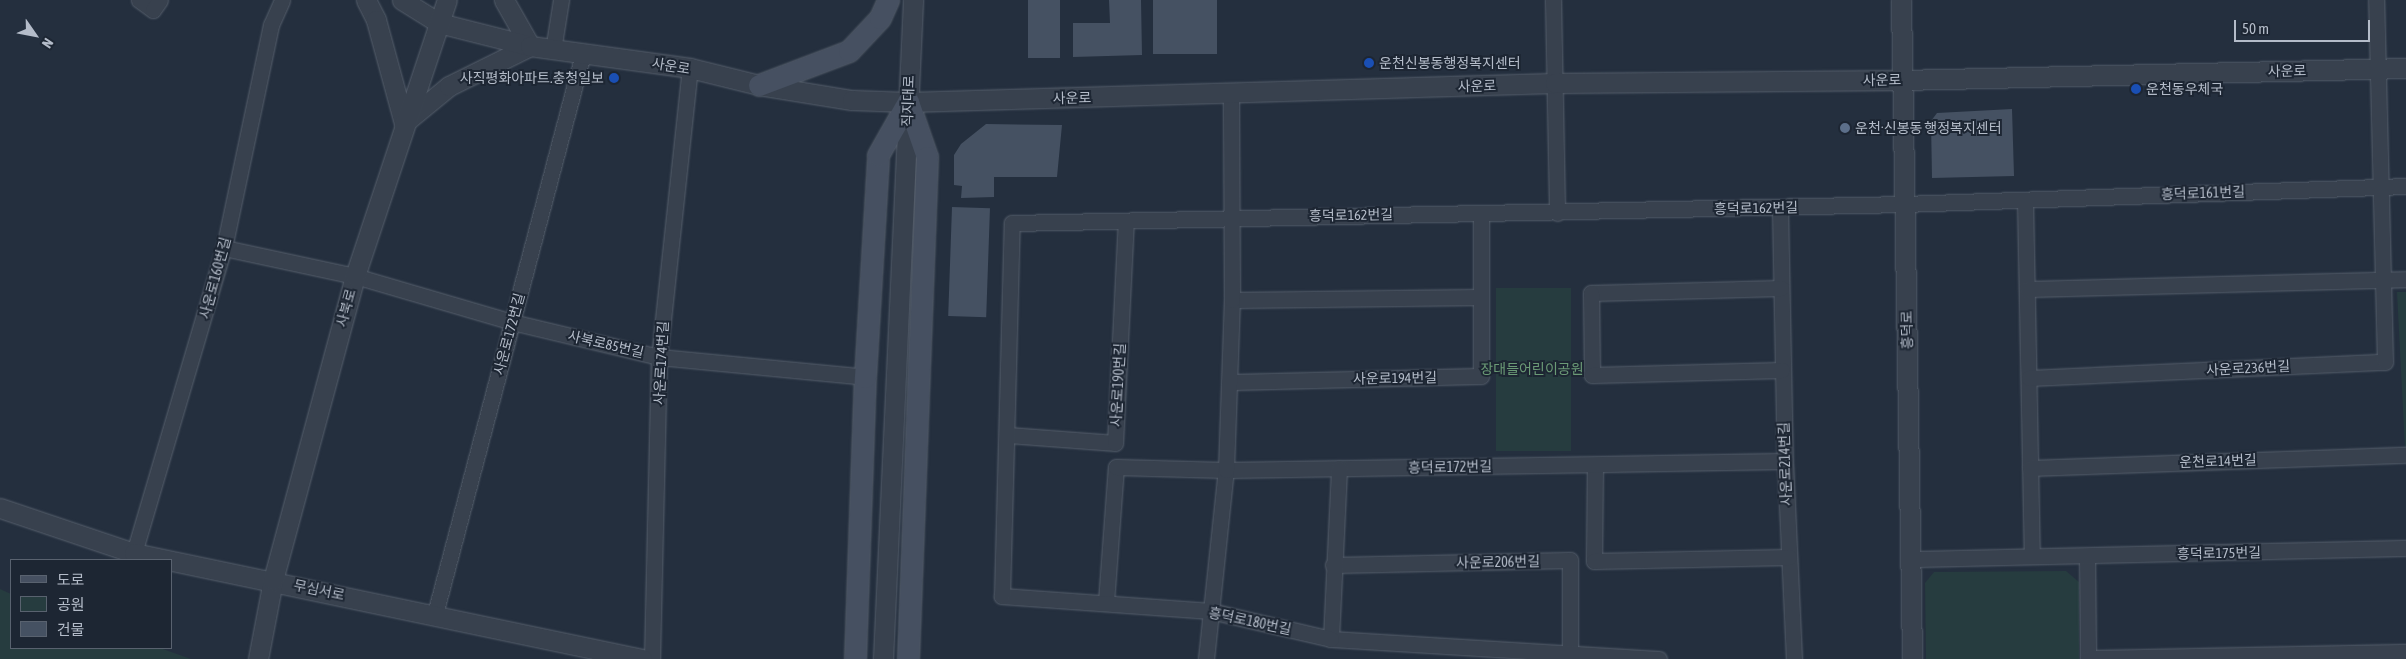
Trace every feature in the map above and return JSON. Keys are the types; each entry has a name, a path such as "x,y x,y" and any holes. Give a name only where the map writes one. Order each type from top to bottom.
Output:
{"main road":[{"path":"759,85 803,71 849,50 865,37 888,0"},
{"path":"855,659 865,377 878,155 908,102"},
{"path":"908,102 927,157 908,659"}],"street":[{"path":"139,0 156,5"},
{"name":"사운로160번길","path":"134,553 224,248 271,25 282,0"},
{"path":"366,0 376,20 404,123 449,86 530,46 504,0"},
{"name":"사운로","path":"402,0 440,23 530,46 690,68 759,85 852,100 908,102 1555,83 1902,80 2406,68"},
{"name":"사북로","path":"258,659 273,580 355,276 404,123 448,0"},
{"path":"552,50 561,0"},
{"name":"직지대로","path":"883,659 906,202 913,0"},
{"path":"1553,0 1557,213"},
{"name":"흥덕로","path":"1901,0 1913,559 1912,659"},
{"name":"사운로236번길","path":"2028,378 2385,362 2376,0"},
{"name":"사운로172번길","path":"435,614 583,54"},
{"name":"사운로174번길","path":"652,659 659,357 690,68"},
{"path":"1206,659 1226,470 1230,382 1232,300 1231,94"},
{"name":"흥덕로161번길","path":"1904,204 2406,186"},
{"path":"2026,200 2032,555"},
{"name":"흥덕로162번길","path":"1009,435 1012,223 1126,222 1232,216 1557,213 1904,204"},
{"name":"사운로214번길","path":"1780,208 1782,370 1794,659"},
{"name":"사운로194번길","path":"1230,382 1481,376 1481,213"},
{"name":"사운로190번길","path":"1009,435 1115,443 1126,222"},
{"name":"사북로85번길","path":"224,248 355,276 512,322 659,357 865,377"},
{"path":"2027,289 2406,279"},
{"path":"1781,288 1591,293 1592,375 1782,370"},
{"path":"1232,300 1481,297"},
{"name":"흥덕로180번길","path":"1009,435 1002,596 1211,611 1330,639 1659,659"},
{"name":"운천로14번길","path":"2030,468 2406,455"},
{"name":"흥덕로172번길","path":"1106,602 1116,467 1226,470 1785,461"},
{"path":"1594,465 1594,561 1789,557"},
{"path":"1330,639 1340,468"},
{"name":"무심서로","path":"0,508 134,553 165,559"},
{"name":"흥덕로175번길","path":"1913,559 2406,548"},
{"path":"2087,556 2088,658 2406,652"},
{"name":"무심서로","path":"172,560 273,580 642,659"},
{"name":"사운로206번길","path":"1333,565 1570,560 1570,653"}],"green space":[{"name":"장대들어린이공원","path":"1496,288 1571,288 1571,451 1496,451"},
{"path":"2397,292 2406,292 2406,449 2405,449"},
{"path":"2066,571 2079,582 2079,659 1926,659 1925,583 1934,572"},
{"path":"0,589 10,594 10,649 163,649 191,659 0,659"}],"building":[{"path":"1028,0 1060,0 1060,58 1028,58"},
{"path":"1109,0 1141,0 1142,55 1073,57 1073,23 1110,23"},
{"path":"1153,0 1217,0 1217,54 1153,54"},
{"path":"2012,109 2014,176 1932,178 1931,121 1937,113"},
{"path":"986,124 1062,125 1057,177 994,177 994,197 961,198 962,186 954,185 954,155 961,144"},
{"path":"952,207 990,208 986,317 948,316"}],"place":[{"name":"운천신봉동행정복지센터","path":"1369,63"},
{"name":"사직평화아파트.충청일보","path":"614,78"},
{"name":"운천동우체국","path":"2136,89"},
{"name":"운천·신봉동 행정복지센터","path":"1845,128"}]}
